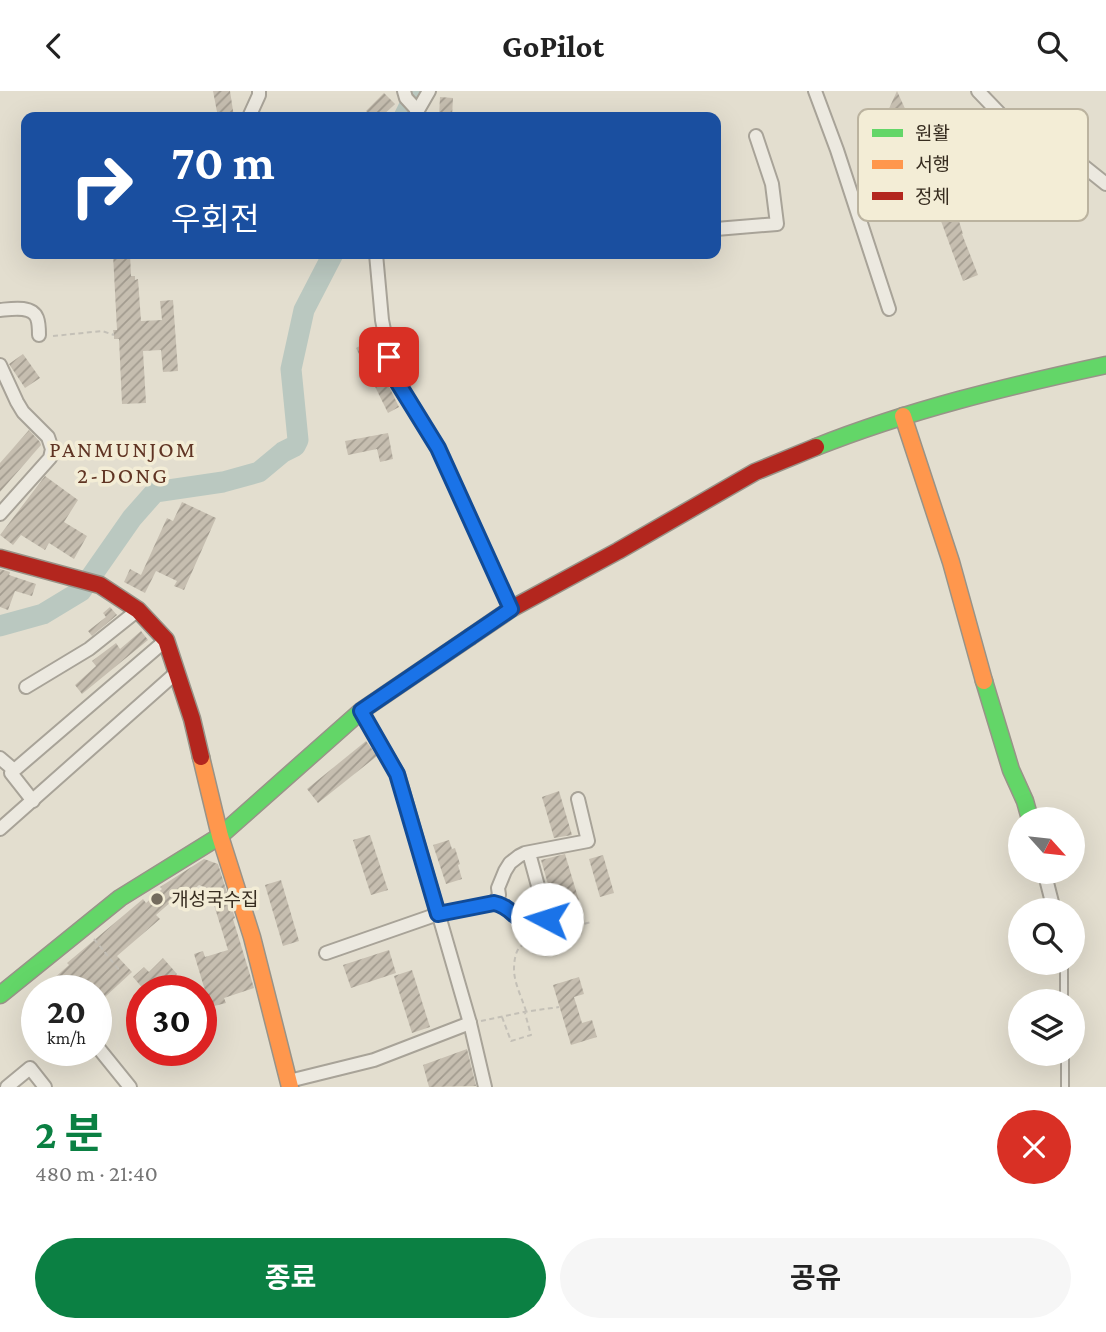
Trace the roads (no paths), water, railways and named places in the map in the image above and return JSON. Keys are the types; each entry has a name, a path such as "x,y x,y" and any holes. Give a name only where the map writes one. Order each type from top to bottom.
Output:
{"main road":[{"path":"0,995 120,898 220,836 361,711 511,609 618,551 755,471 903,416 1106,365"},
{"path":"903,416 951,562 986,690 1011,769 1027,807"},
{"path":"0,558 100,585 138,610 166,639 192,719 220,836 252,937 289,1084"}],"street":[{"path":"251,112 260,91"},
{"path":"411,102 429,91"},
{"path":"815,91 858,214"},
{"path":"978,91 995,109"},
{"path":"721,229 778,224 772,184 756,136"},
{"path":"1088,170 1106,184"},
{"path":"860,221 889,309"},
{"path":"376,259 382,320 393,375 438,448 511,609"},
{"path":"0,310 32,311 38,320 39,335"},
{"path":"0,365 23,412 48,437 51,449 50,458 0,515"},
{"path":"26,687 89,649 138,610"},
{"path":"33,800 11,773 166,639"},
{"path":"0,829 177,671"},
{"path":"361,711 397,774 470,1023 485,1087"},
{"path":"0,758 14,770"},
{"path":"494,903 499,895 500,880 510,863 525,853 587,841 578,799"},
{"path":"326,953 438,914 494,903 503,905 529,923 547,919 529,853"},
{"path":"289,1084 374,1060 470,1023"},
{"path":"112,1065 130,1087"},
{"path":"7,1087 30,1068 45,1087"}],"lane":[{"path":"1065,1066 1065,1087"}],"waterway":[{"path":"406,112 417,91"},
{"path":"0,626 43,614 81,591 132,518 155,492 223,482 259,472 283,452 295,446 298,440 291,369 304,310 330,259"}],"place":[{"name":"개성국수집","path":"157,899"}],"district":[{"name":"PANMUNJOM 2-DONG","path":"123,462"}]}
